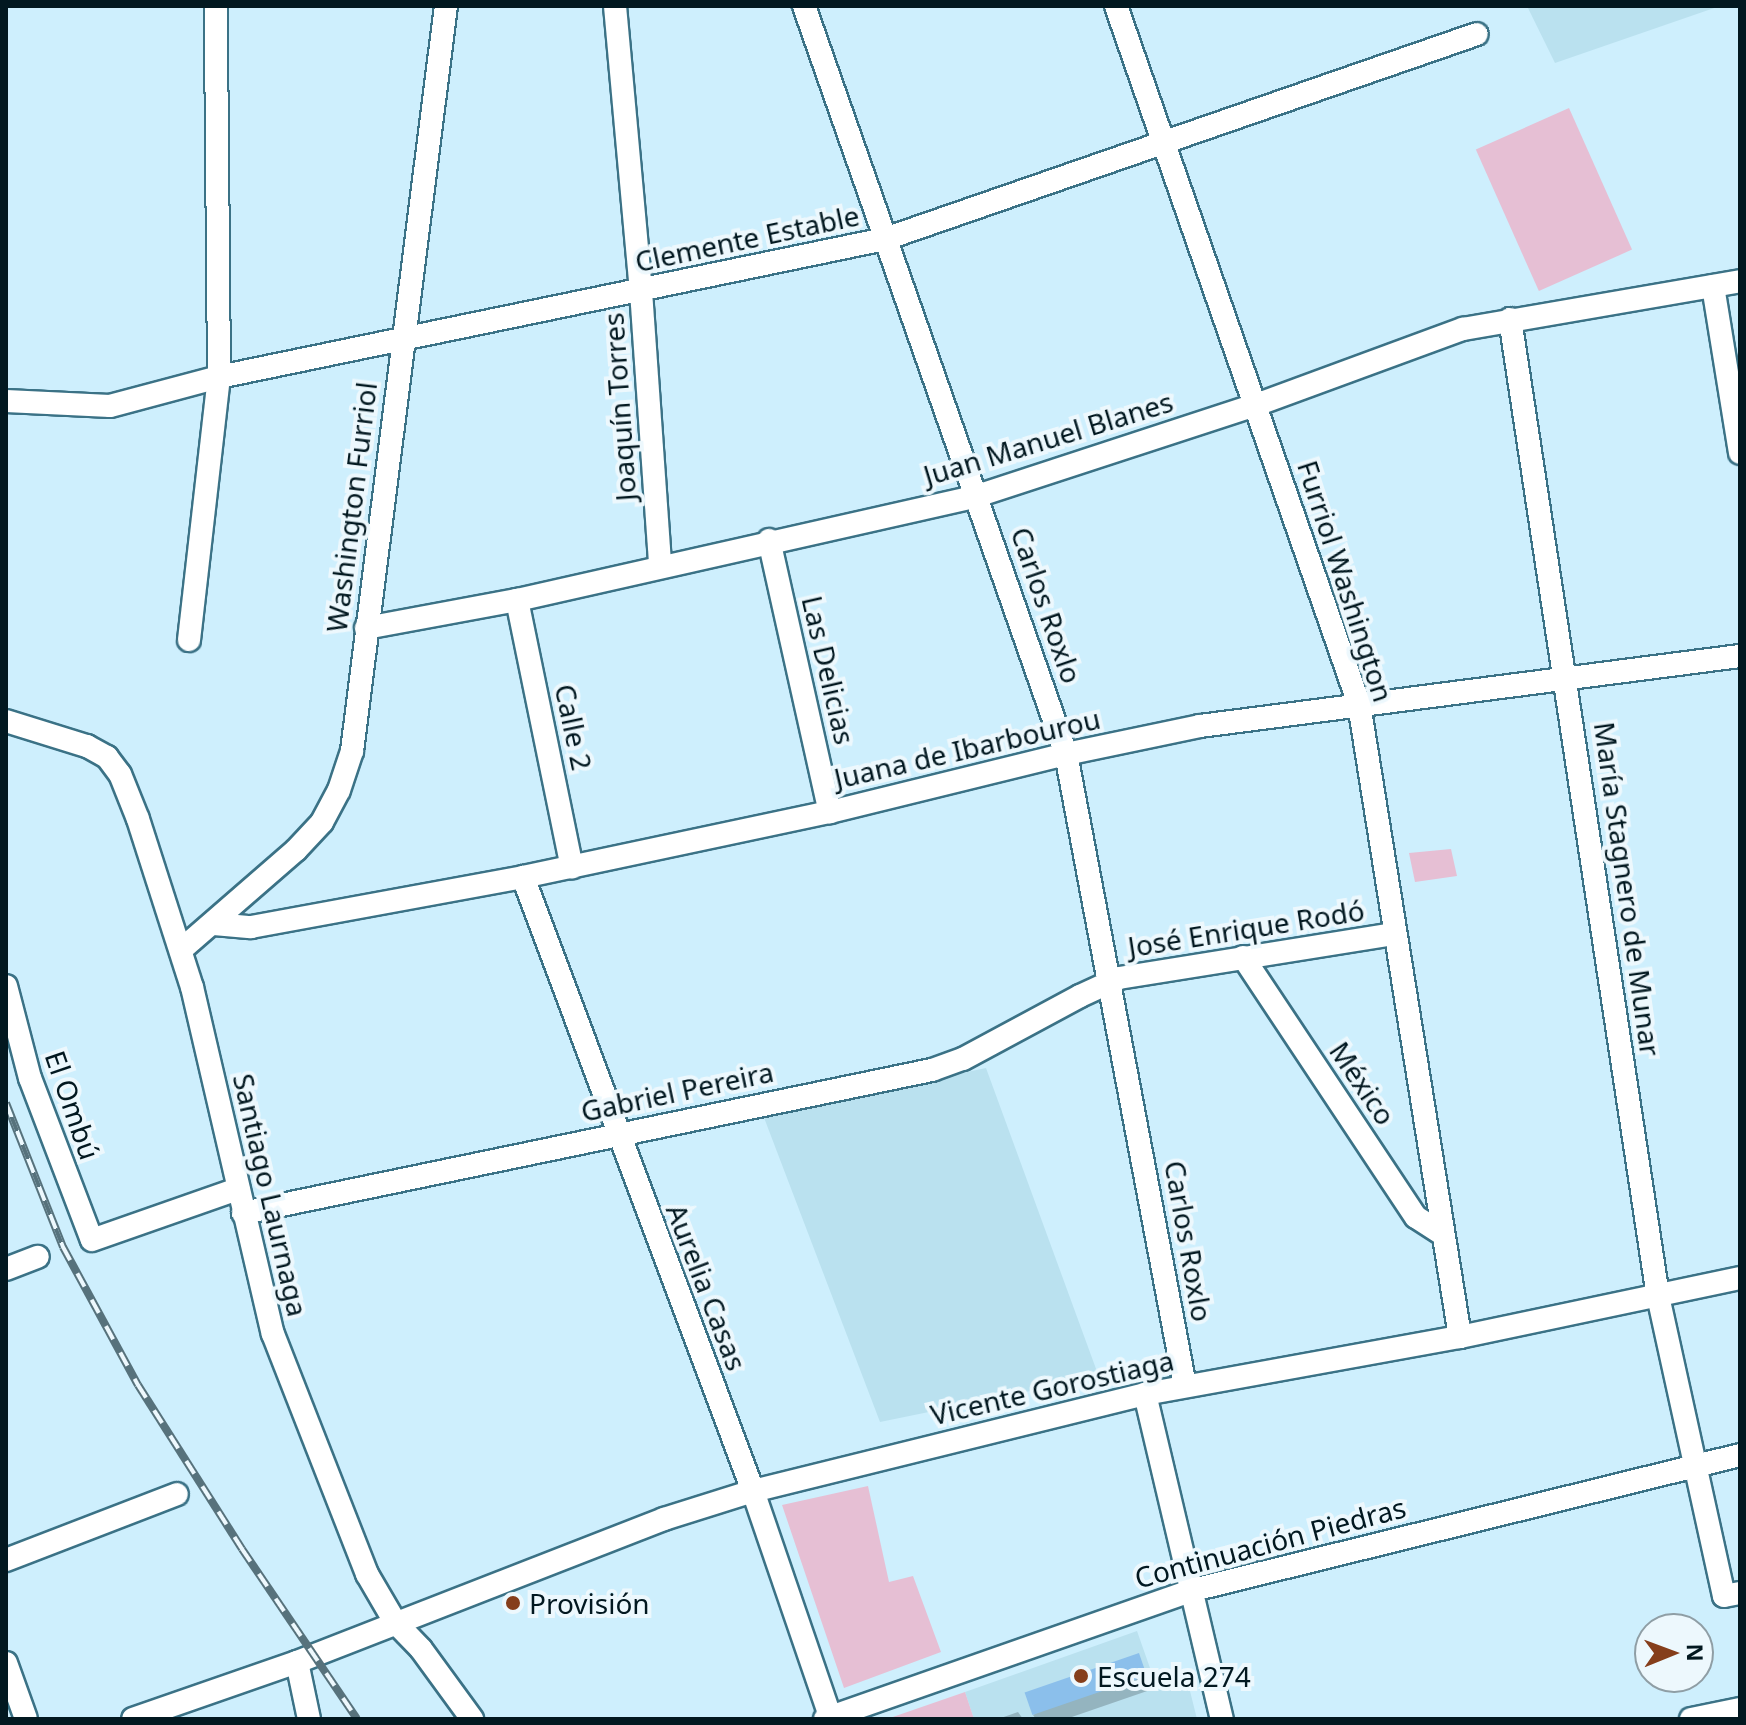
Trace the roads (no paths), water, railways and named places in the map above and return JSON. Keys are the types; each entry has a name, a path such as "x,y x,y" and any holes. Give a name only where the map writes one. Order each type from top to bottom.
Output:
{"street":[{"path":"189,640 219,377 216,6"},
{"name":"Washington Furriol","path":"182,949 214,924 322,822 339,790 352,751 446,6"},
{"name":"Joaquín Torres","path":"615,6 641,291 660,565"},
{"name":"Carlos Roxlo","path":"804,6 1066,754 1185,1386"},
{"name":"Furriol Washington","path":"1116,6 1359,704 1460,1337"},
{"name":"Clemente Estable","path":"6,401 110,406 219,377 885,239 1477,34"},
{"name":"Juan Manuel Blanes","path":"366,628 517,600 769,540 977,496 1256,405 1463,329 1740,281"},
{"path":"1713,286 1740,453"},
{"name":"María Stagnero de Munar","path":"1510,319 1658,1296 1724,1596 1740,1593"},
{"name":"Las Delicias","path":"769,540 830,812"},
{"name":"Calle 2","path":"517,600 572,867"},
{"name":"Juana de Ibarbourou","path":"214,924 251,927 523,877 830,812 1066,754 1200,726 1566,676 1740,656"},
{"name":"Santiago Laurnaga","path":"6,721 87,746 113,765 138,819 182,949 273,1334 367,1574 395,1622 421,1649 472,1719"},
{"name":"Aurelia Casas","path":"523,877 753,1491 829,1718"},
{"name":"José Enrique Rodó","path":"1107,982 1395,934"},
{"name":"México","path":"1243,957 1416,1217 1441,1233"},
{"name":"Gabriel Pereira","path":"243,1213 932,1070 963,1059 1107,982"},
{"name":"El Ombú","path":"6,986 35,1092 92,1240 238,1189"},
{"path":"6,1269 38,1257"},
{"name":"Vicente Gorostiaga","path":"133,1719 297,1662 664,1519 753,1491 1145,1394 1460,1337 1740,1278"},
{"path":"1145,1394 1222,1719"},
{"name":"Continuación Piedras","path":"829,1718 1193,1590 1740,1455"},
{"path":"6,1560 177,1494"},
{"path":"297,1662 309,1719"},
{"path":"6,1663 26,1719"},
{"path":"1691,1719 1740,1709"}],"railway":[{"path":"6,1103 63,1247 138,1385 242,1549 357,1719"}],"place":[{"name":"Provisión","path":"513,1603"},
{"name":"Escuela 274","path":"1081,1676"}]}
